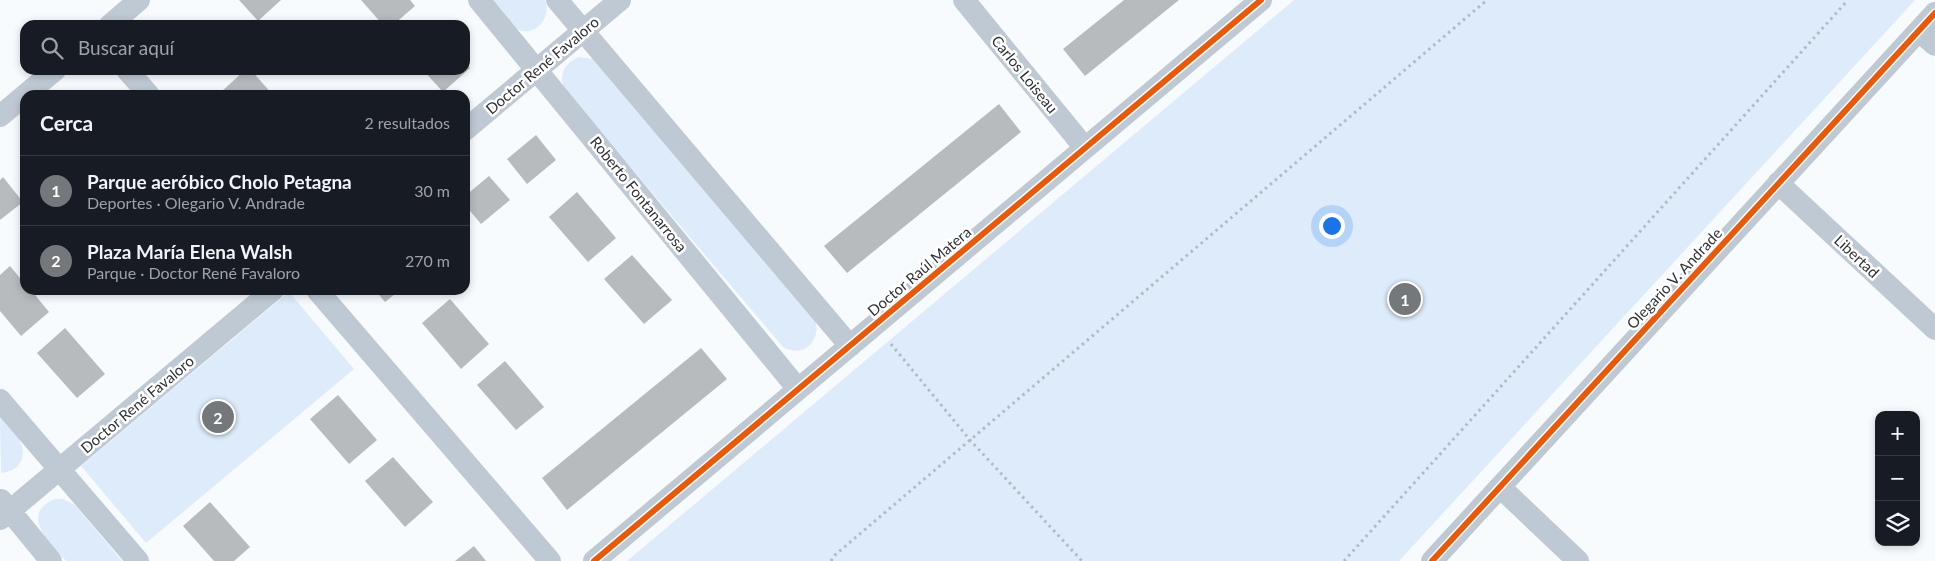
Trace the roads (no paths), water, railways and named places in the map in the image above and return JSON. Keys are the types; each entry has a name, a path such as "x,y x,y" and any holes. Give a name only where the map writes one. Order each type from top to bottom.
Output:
{"street":[{"path":"116,20 140,0"},
{"name":"Roberto Fontanarrosa","path":"480,0 798,389"},
{"path":"557,0 850,346"},
{"name":"Doctor René Favaloro","path":"470,126 620,0"},
{"name":"Carlos Loiseau","path":"964,0 1085,148"},
{"name":"Doctor Raúl Matera","path":"594,561 1261,0"},
{"name":"Olegario V. Andrade","path":"1432,561 1778,183 1927,38 1935,13"},
{"path":"31,90 49,75"},
{"path":"131,75 144,90"},
{"path":"0,116 20,99"},
{"name":"Libertad","path":"1778,183 1935,328"},
{"name":"Doctor René Favaloro","path":"3,510 59,470 268,295"},
{"path":"320,295 550,561"},
{"path":"0,400 138,561"},
{"path":"1500,487 1578,561"},
{"path":"3,510 52,561"}],"place":[{"name":"Parque aeróbico Cholo Petagna","path":"1405,299"},
{"name":"Plaza María Elena Walsh","path":"218,417"}]}
